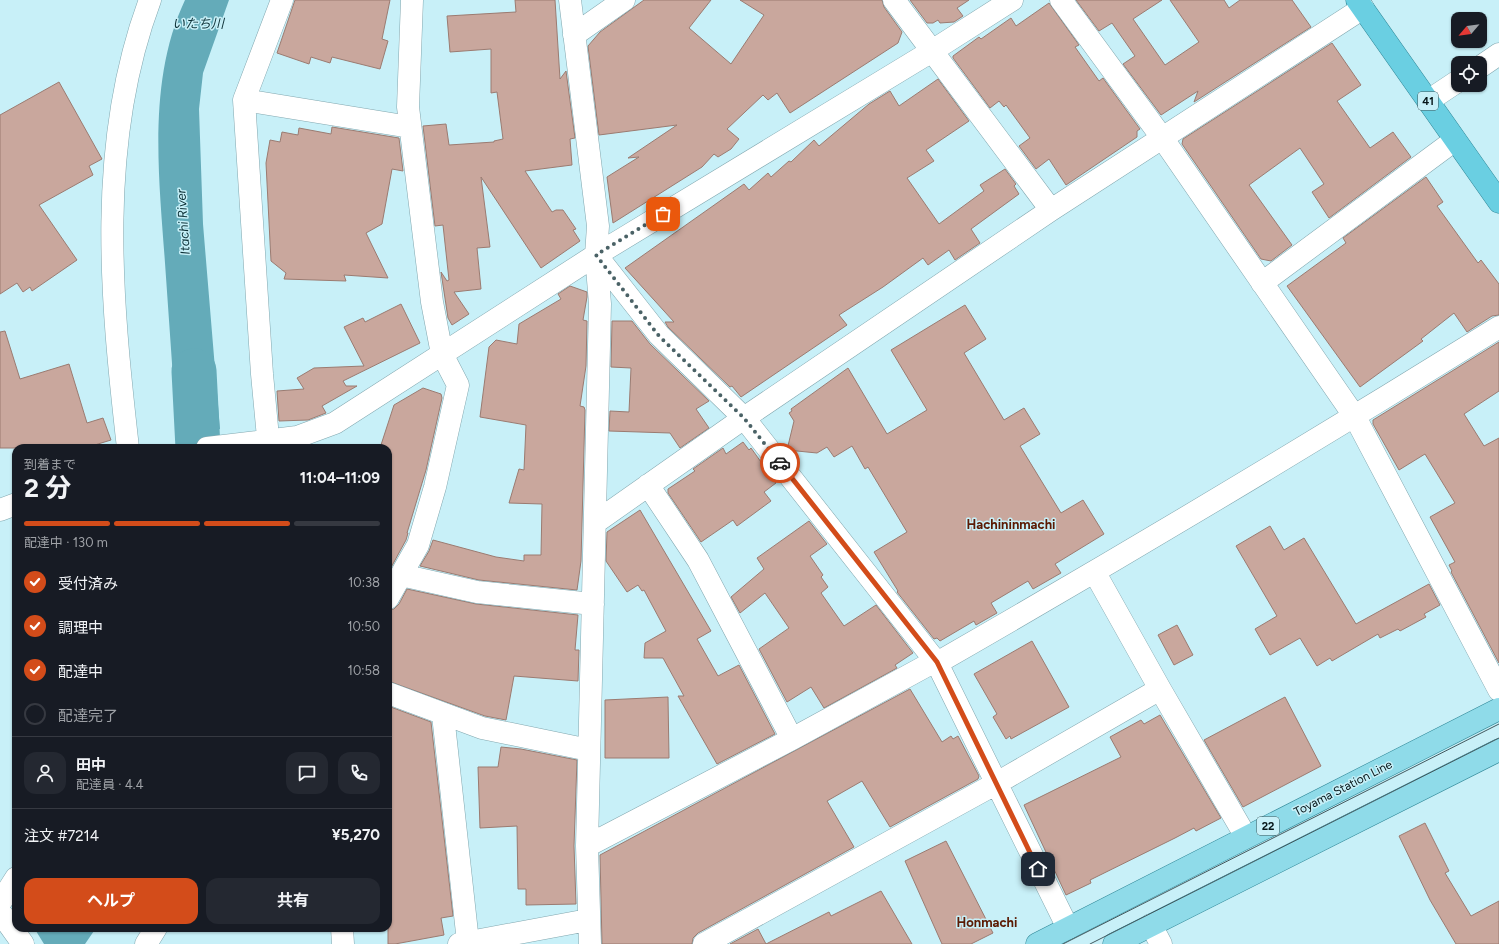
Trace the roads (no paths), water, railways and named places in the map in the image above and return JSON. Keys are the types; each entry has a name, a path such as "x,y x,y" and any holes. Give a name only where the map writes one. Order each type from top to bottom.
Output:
{"highway":[{"name":"41","path":"1360,4 1499,202"}],"main road":[{"name":"Toyama Station Line","path":"1037,944 1499,709"},
{"path":"1114,944 1499,750"}],"street":[{"path":"128,444 117,355 112,227 113,166 120,112 138,31 150,0"},
{"path":"264,443 262,374 244,100 282,0"},
{"path":"392,591 418,545 435,486 458,385 442,354 432,302 410,127 408,107 412,0"},
{"path":"570,0 598,226 596,255 600,304 596,522 587,846 588,920 590,944"},
{"path":"574,35 624,0"},
{"path":"894,0 1051,210"},
{"path":"253,444 297,437 335,423 596,255 932,51 1012,0"},
{"path":"1061,0 1163,139 1355,417 1499,690"},
{"path":"596,522 744,418 1051,210 1163,139 1360,4"},
{"path":"1487,62 1499,54"},
{"path":"1428,101 1451,86"},
{"path":"244,100 410,127"},
{"path":"1262,283 1455,140"},
{"path":"596,255 659,336 744,418 937,662 1068,928"},
{"path":"587,846 792,739 926,666 937,662 1095,573 1355,417 1499,327"},
{"path":"648,486 698,560 792,739"},
{"path":"0,510 12,506"},
{"path":"1095,573 1246,837"},
{"path":"401,575 477,592 593,604"},
{"path":"704,944 996,783 1160,689"},
{"path":"392,696 482,728 590,750"},
{"path":"443,715 463,943 588,920"},
{"path":"0,903 12,884"},
{"path":"0,912 12,929"},
{"path":"1152,925 1162,944"},
{"path":"14,932 23,944"},
{"path":"146,944 154,932"},
{"path":"342,932 343,944"}],"water":[{"name":"いたち川","path":"185,0 229,0 203,73 199,109 203,224 220,429 177,435 160,197 158,130 160,96 165,63 173,31"},
{"path":"37,932 93,932 85,944 44,944"}],"waterway":[{"name":"Itachi River","path":"194,371 198,444"}],"tram line":[{"path":"1063,944 1499,724"},
{"path":"1090,944 1499,738"}],"district":[{"name":"Hachininmachi","path":"1011,524"},
{"name":"Honmachi","path":"987,922"}]}
